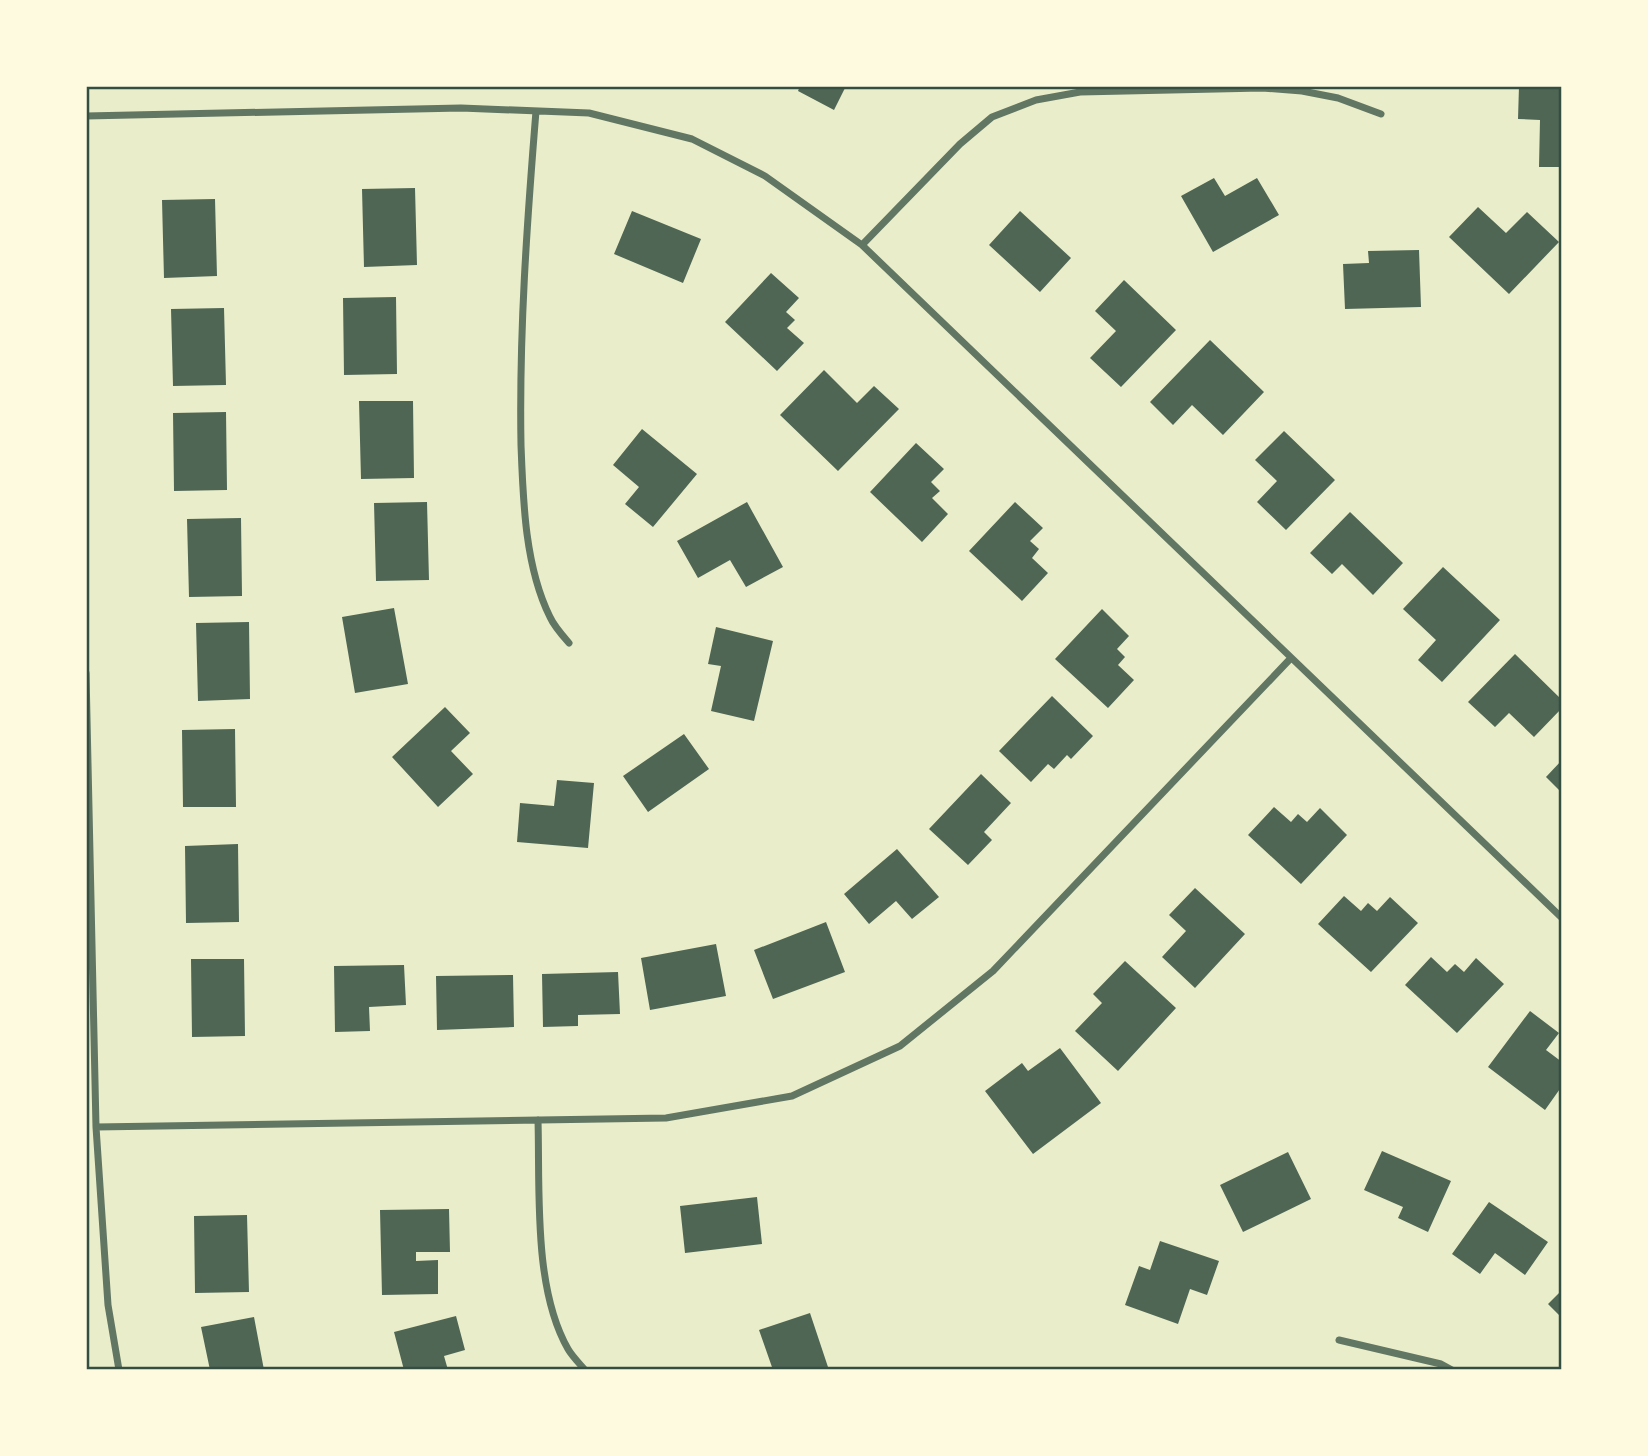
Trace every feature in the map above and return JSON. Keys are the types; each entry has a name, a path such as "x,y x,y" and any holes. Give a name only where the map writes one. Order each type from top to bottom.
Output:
{"street":[{"path":"862,245 960,144 992,117 1036,100 1080,92 1262,88 1301,91 1338,99 1381,114"},
{"path":"86,116 461,108 589,113 692,139 765,176 862,245 1562,918"},
{"path":"536,111 524,273 520,403 522,487 529,548 539,587 550,618 569,643"},
{"path":"96,1127 666,1118 792,1096 900,1046 993,971 1291,658"},
{"path":"86,673 96,1127 108,1305 119,1370"},
{"path":"538,1120 547,1292 555,1320 569,1350 585,1370"},
{"path":"1339,1340 1441,1364 1452,1370"}],"building":[{"path":"800,86 846,86 834,110 798,91"},
{"path":"1519,86 1562,86 1562,167 1539,167 1540,120 1518,119"},
{"path":"1214,178 1225,196 1257,178 1279,215 1213,252 1181,196"},
{"path":"415,188 417,265 364,267 362,189"},
{"path":"215,199 217,276 164,278 162,200"},
{"path":"1478,207 1506,233 1527,212 1559,242 1509,294 1449,237"},
{"path":"632,211 701,239 683,283 614,254"},
{"path":"1020,211 1071,258 1040,292 989,245"},
{"path":"1419,250 1421,307 1345,309 1343,264 1369,263 1368,251"},
{"path":"771,273 799,298 786,312 795,320 787,328 804,343 777,371 725,322"},
{"path":"1124,280 1176,330 1121,387 1090,358 1116,331 1095,311"},
{"path":"396,297 397,374 344,375 343,298"},
{"path":"224,308 226,385 173,386 171,309"},
{"path":"1210,340 1264,392 1223,435 1192,405 1173,425 1150,402"},
{"path":"824,370 857,403 874,386 899,409 838,471 780,415"},
{"path":"359,401 413,401 414,478 361,479"},
{"path":"226,412 227,490 174,491 173,413"},
{"path":"642,429 697,474 653,527 625,504 639,487 613,465"},
{"path":"1284,431 1335,480 1286,530 1257,502 1277,481 1255,460"},
{"path":"916,443 944,469 931,482 940,491 932,498 948,514 922,542 870,492"},
{"path":"427,502 429,580 376,581 374,503"},
{"path":"747,502 783,567 746,587 730,560 698,578 677,541"},
{"path":"1015,502 1043,528 1030,541 1039,549 1032,558 1048,573 1022,601 969,551"},
{"path":"1350,512 1403,563 1373,595 1342,564 1332,574 1310,553"},
{"path":"241,518 242,596 189,597 187,519"},
{"path":"1443,567 1500,620 1442,682 1418,660 1436,640 1403,609"},
{"path":"394,608 408,684 355,693 342,617"},
{"path":"1102,609 1129,636 1117,649 1125,657 1118,665 1134,680 1108,708 1055,659"},
{"path":"249,622 250,699 198,701 196,623"},
{"path":"716,627 773,641 754,721 711,711 721,666 708,664"},
{"path":"1515,654 1562,700 1562,708 1534,737 1509,713 1495,727 1468,702"},
{"path":"1052,696 1093,736 1071,759 1067,755 1054,769 1048,764 1031,782 999,751"},
{"path":"445,707 470,733 451,751 473,774 438,807 392,757"},
{"path":"235,729 236,807 183,807 182,730"},
{"path":"684,734 709,769 648,812 623,776"},
{"path":"1562,760 1562,793 1546,777"},
{"path":"981,774 1011,803 984,832 992,840 968,865 929,829"},
{"path":"557,780 594,783 588,848 517,842 520,803 554,806"},
{"path":"1274,807 1291,822 1298,814 1307,822 1320,808 1347,835 1301,884 1248,835"},
{"path":"238,844 239,922 186,923 185,846"},
{"path":"897,849 939,897 912,919 896,901 869,924 844,894"},
{"path":"1195,888 1245,934 1195,988 1162,957 1186,931 1169,915"},
{"path":"1344,896 1361,911 1368,903 1377,911 1390,897 1418,923 1371,972 1318,924"},
{"path":"826,922 845,972 773,999 754,950"},
{"path":"716,944 726,996 650,1010 641,958"},
{"path":"1431,957 1447,972 1455,964 1464,972 1476,958 1504,984 1457,1033 1405,985"},
{"path":"191,959 244,959 245,1036 192,1037"},
{"path":"1125,961 1176,1008 1118,1071 1075,1031 1102,1003 1093,994"},
{"path":"404,965 406,1005 369,1007 370,1031 335,1032 334,966"},
{"path":"618,972 620,1014 578,1015 578,1026 543,1027 542,974"},
{"path":"513,975 514,1027 437,1030 436,976"},
{"path":"1530,1011 1559,1033 1546,1050 1562,1062 1562,1086 1545,1110 1488,1067"},
{"path":"1060,1048 1101,1103 1033,1154 985,1091 1022,1063 1028,1071"},
{"path":"1382,1151 1451,1181 1428,1232 1398,1218 1403,1207 1364,1190"},
{"path":"1288,1152 1311,1199 1243,1232 1220,1185"},
{"path":"757,1197 762,1244 685,1253 680,1206"},
{"path":"1489,1202 1548,1242 1525,1275 1495,1253 1480,1274 1452,1254"},
{"path":"449,1209 450,1252 416,1252 416,1261 438,1260 438,1294 382,1295 380,1210"},
{"path":"247,1215 249,1292 195,1293 194,1216"},
{"path":"1160,1241 1219,1261 1207,1295 1190,1289 1178,1324 1125,1305 1139,1266 1150,1270"},
{"path":"1562,1290 1562,1318 1548,1304"},
{"path":"810,1313 829,1370 773,1370 759,1330"},
{"path":"456,1316 465,1350 444,1356 448,1370 404,1370 394,1332"},
{"path":"254,1317 264,1370 210,1370 201,1327"}]}
